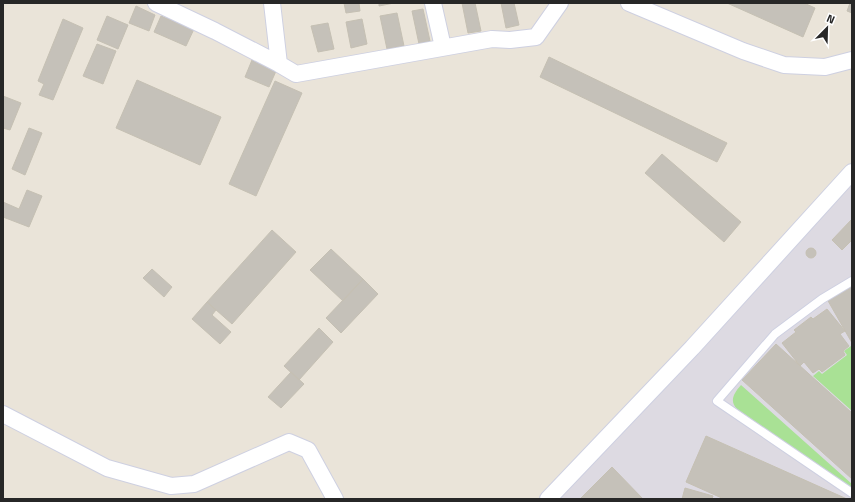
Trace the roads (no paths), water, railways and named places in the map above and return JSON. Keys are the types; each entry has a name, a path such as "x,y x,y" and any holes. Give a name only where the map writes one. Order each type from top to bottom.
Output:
{"street":[{"path":"156,3 215,31 296,74 492,39 510,40 536,37 560,3"},
{"path":"272,3 279,64"},
{"path":"433,3 443,47"},
{"path":"629,3 743,51 784,65 825,67 852,60"},
{"path":"548,499 692,348 852,172"},
{"path":"3,414 107,468 171,486 194,484 289,442 308,450 335,499"}],"lane":[{"path":"852,281 822,299 775,334 717,401 852,493"}]}
